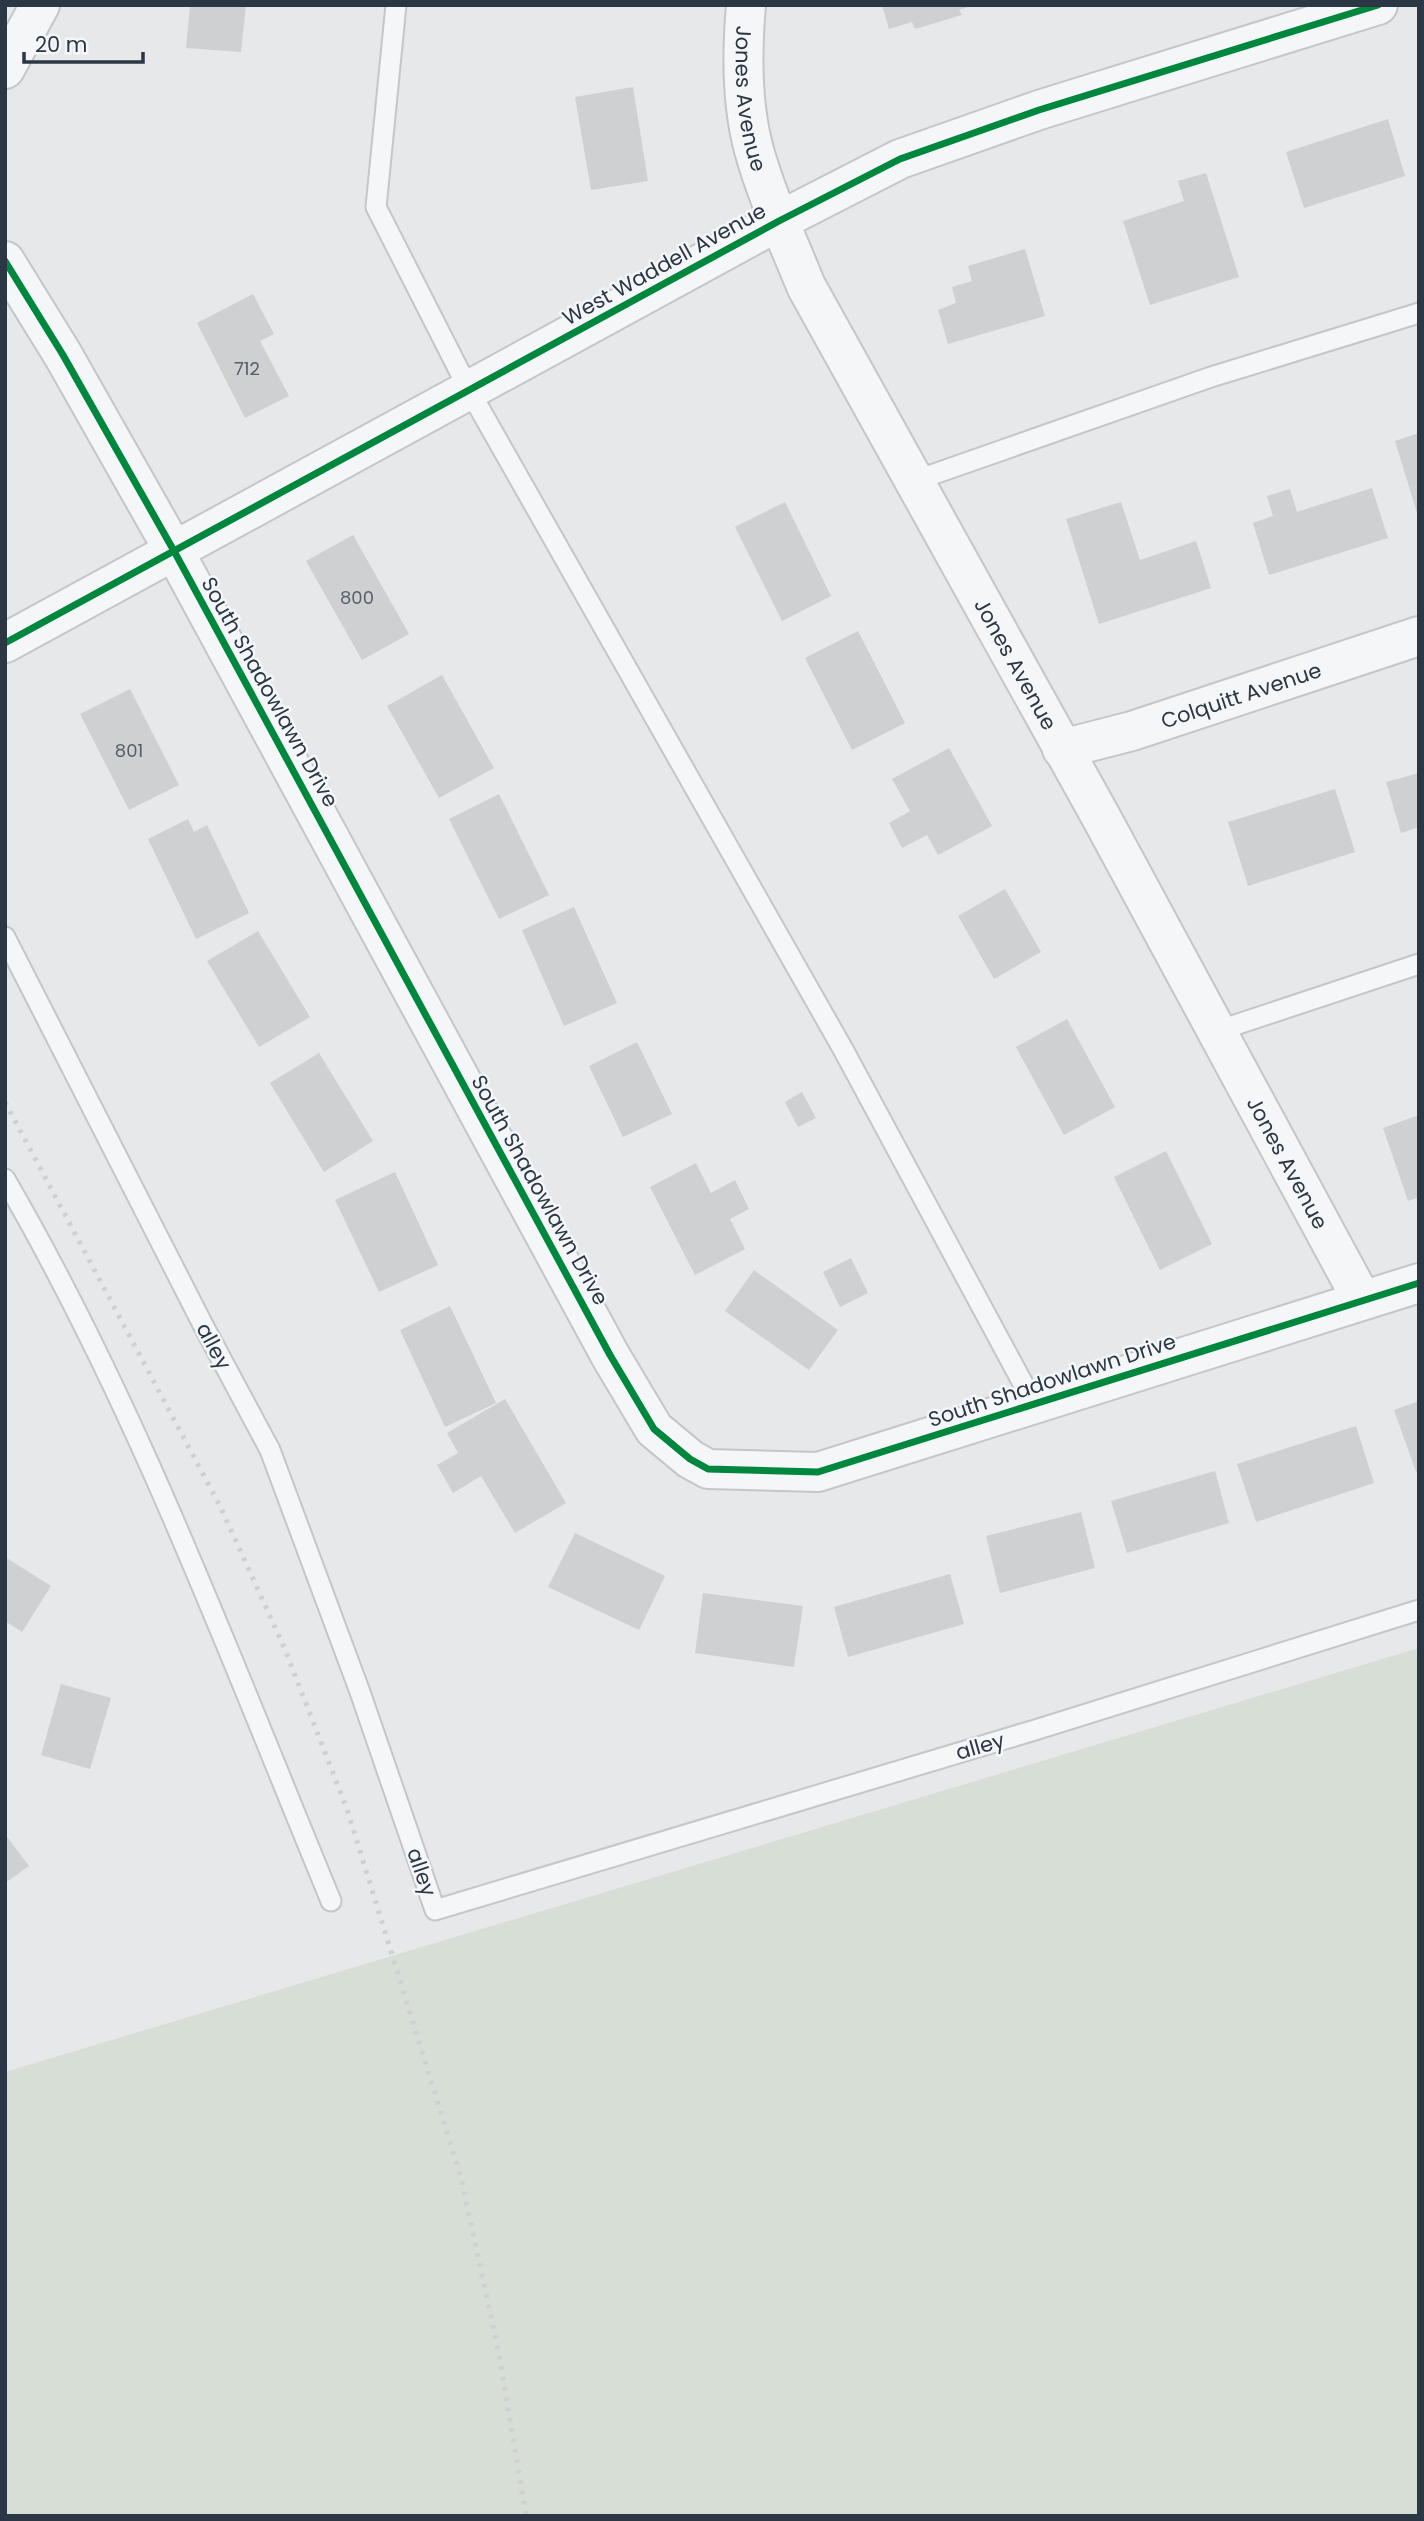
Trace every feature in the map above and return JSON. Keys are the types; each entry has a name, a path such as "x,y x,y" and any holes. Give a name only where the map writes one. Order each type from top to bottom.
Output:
{"street":[{"path":"5,69 40,5"},
{"name":"Jones Avenue","path":"746,5 744,33 754,148 779,221 806,286 1217,1031 1362,1300"},
{"name":"West Waddell Avenue","path":"5,643 779,221 912,155 1039,110 1378,5"},
{"name":"South Shadowlawn Drive","path":"5,261 63,355 174,551 610,1355 654,1429 690,1459 708,1469 818,1472 1419,1283"},
{"name":"Colquitt Avenue","path":"1062,749 1132,732 1419,636"}],"lane":[{"path":"396,5 376,207 469,390 844,1051 1034,1404"},
{"path":"914,481 1211,377 1419,313"},
{"name":"alley","path":"5,936 195,1311 270,1450 360,1692 435,1910 1035,1730 1419,1610"},
{"path":"1217,1031 1419,964"},
{"path":"5,1179 77,1308 153,1466 331,1901"}],"shaded area":[{"path":"1419,1648 1419,2516 5,2516 5,2072"}],"building":[{"path":"190,5 246,5 241,52 186,48"},
{"path":"882,5 971,6 959,10 962,15 915,29 912,22 889,29"},
{"path":"633,87 648,181 591,190 575,97"},
{"path":"1388,119 1405,176 1304,208 1286,152"},
{"path":"1206,173 1239,277 1150,305 1123,221 1184,201 1178,181"},
{"path":"1025,249 1045,316 948,344 938,310 956,303 952,287 972,281 968,266"},
{"path":"253,294 274,334 260,341 289,396 245,418 197,323"},
{"path":"1419,433 1419,516 1418,516 1395,441"},
{"path":"1372,488 1388,538 1269,575 1253,523 1273,516 1267,496 1290,489 1297,512"},
{"path":"785,502 831,596 782,621 735,527"},
{"path":"1121,502 1140,560 1196,541 1211,588 1099,624 1066,519"},
{"path":"353,535 409,634 362,660 306,561"},
{"path":"858,631 905,723 852,750 805,658"},
{"path":"442,675 494,768 439,798 387,706"},
{"path":"130,689 179,785 129,810 80,714"},
{"path":"949,748 992,826 938,855 927,835 902,848 889,823 910,811 892,779"},
{"path":"1419,773 1419,827 1401,833 1386,782"},
{"path":"1335,789 1355,852 1248,886 1228,822"},
{"path":"499,794 549,895 499,919 449,819"},
{"path":"188,819 194,832 207,825 249,913 196,939 148,839"},
{"path":"1005,889 1041,952 994,979 958,916"},
{"path":"574,907 617,1003 564,1026 522,930"},
{"path":"258,931 310,1017 259,1047 207,961"},
{"path":"1067,1019 1115,1107 1064,1135 1016,1047"},
{"path":"637,1042 672,1114 623,1137 589,1066"},
{"path":"319,1053 373,1141 324,1172 270,1083"},
{"path":"802,1092 816,1118 798,1127 785,1102"},
{"path":"1419,1115 1419,1197 1408,1201 1383,1128"},
{"path":"1166,1151 1212,1244 1160,1270 1114,1177"},
{"path":"696,1163 711,1193 735,1180 749,1209 730,1219 745,1249 695,1275 650,1187"},
{"path":"395,1172 438,1265 379,1292 335,1200"},
{"path":"851,1258 868,1293 840,1307 823,1272"},
{"path":"754,1270 838,1330 809,1370 725,1311"},
{"path":"450,1306 496,1403 445,1427 400,1330"},
{"path":"505,1399 566,1503 515,1533 481,1476 453,1493 437,1465 458,1453 447,1433"},
{"path":"1419,1401 1419,1471 1416,1472 1394,1410"},
{"path":"1356,1426 1374,1483 1256,1522 1237,1464"},
{"path":"1215,1471 1229,1523 1127,1553 1111,1501"},
{"path":"1081,1512 1095,1568 1000,1593 986,1536"},
{"path":"575,1533 665,1576 639,1630 548,1587"},
{"path":"5,1557 51,1586 22,1632 5,1621"},
{"path":"950,1574 964,1624 848,1657 834,1607"},
{"path":"703,1593 803,1606 794,1667 695,1653"},
{"path":"61,1684 111,1698 90,1769 41,1755"},
{"path":"5,1834 29,1866 5,1883"}],"railway":[{"path":"5,1102 220,1506 284,1647 347,1809 461,2178 499,2354 526,2516"}],"cycle path":[{"path":"5,643 779,221 900,159 1039,110 1378,5"},
{"path":"5,261 63,355 174,551 610,1355 654,1429 690,1459 708,1469 818,1472 1419,1283"}]}
